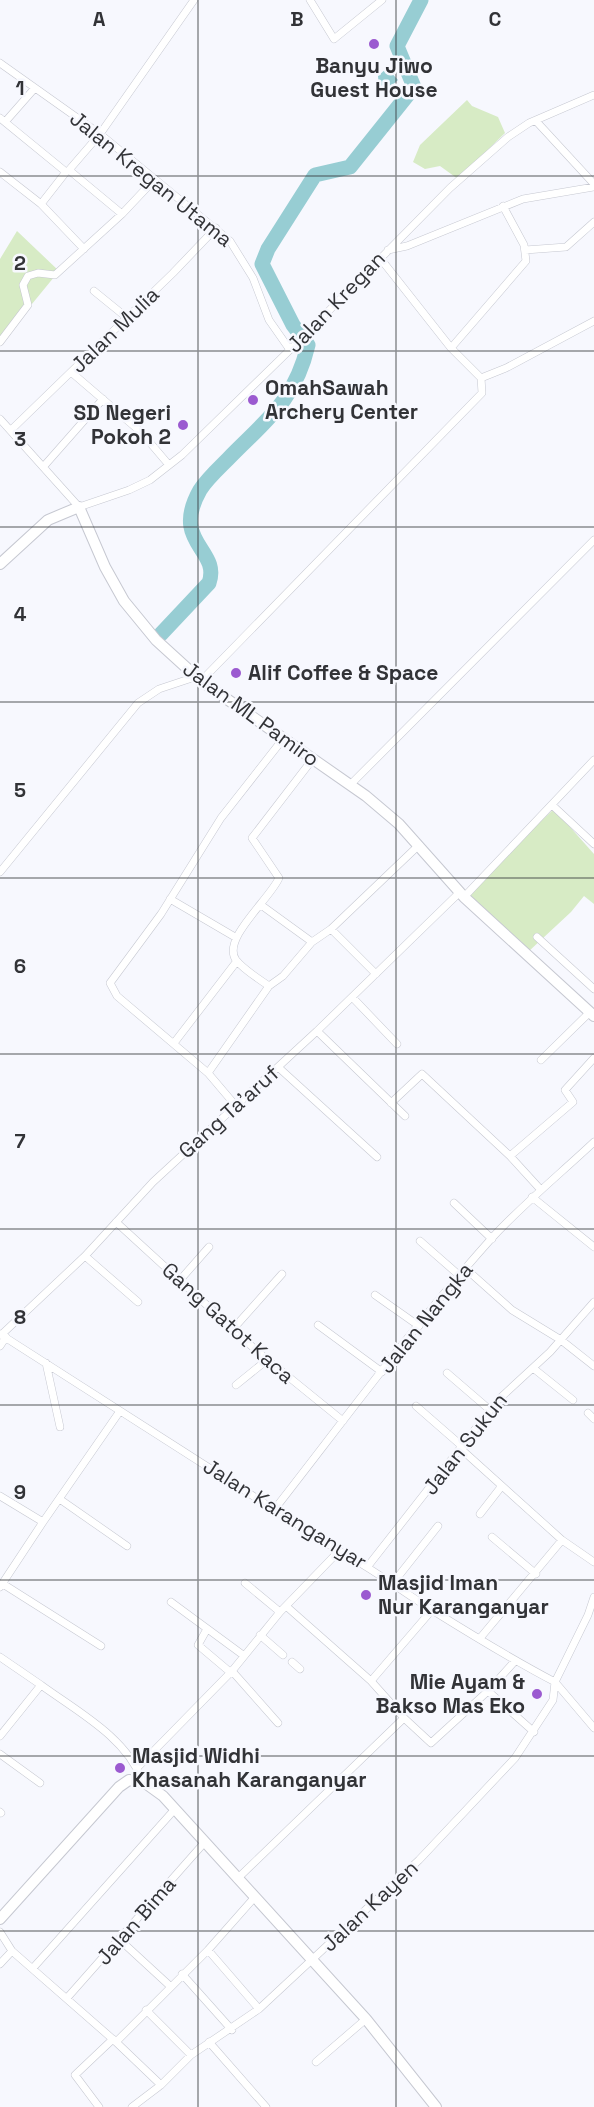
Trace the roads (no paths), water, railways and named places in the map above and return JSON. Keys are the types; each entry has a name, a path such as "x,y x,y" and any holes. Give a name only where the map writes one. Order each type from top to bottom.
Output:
{"street":[{"path":"122,214 69,170 100,134 194,0"},
{"path":"310,0 334,39 382,0"},
{"name":"Jalan Kregan Utama","path":"0,63 100,134 230,241 246,262 268,320 290,350"},
{"path":"34,89 2,120 66,172 40,204"},
{"name":"Jalan Kregan","path":"79,507 129,490 150,480 169,465 204,435 303,338 450,188 508,137 536,121 594,95"},
{"path":"536,121 594,185"},
{"path":"0,172 40,204 84,249"},
{"path":"0,342 28,305 23,285 28,276 38,273 56,275 122,214 154,180"},
{"path":"387,250 407,246 503,206 542,194 594,185"},
{"path":"452,348 524,264 525,250 503,206"},
{"path":"525,250 566,247 594,222"},
{"name":"Jalan Mulia","path":"11,430 173,273 216,228"},
{"path":"0,872 138,703 159,689 198,679 482,393 481,378 452,348 380,258"},
{"path":"94,291 126,317"},
{"path":"481,378 506,368 594,321"},
{"path":"71,372 141,432 169,465"},
{"path":"44,466 74,436 103,399"},
{"path":"0,419 79,507 48,520 0,564"},
{"name":"Jalan ML Pamiro","path":"79,507 105,567 136,618 198,679 312,760 350,784 386,813 419,845 462,894 592,1014"},
{"path":"350,784 594,540"},
{"path":"236,1106 208,1073 117,996 110,985 170,899 221,819 283,739"},
{"path":"269,986 237,962 232,950 235,937 279,878 252,838 312,760"},
{"name":"Gang Ta'aruf","path":"0,1346 2,1335 84,1256 153,1182 318,1032 462,894 594,760"},
{"path":"552,805 594,844"},
{"path":"208,1073 269,986 283,976 312,942 332,929 419,845"},
{"path":"170,899 235,937"},
{"path":"261,905 312,942"},
{"path":"332,929 376,974"},
{"path":"537,937 594,989"},
{"path":"174,1043 237,962"},
{"path":"353,998 397,1044"},
{"path":"541,1060 592,1014"},
{"path":"318,1032 405,1116"},
{"path":"510,1156 573,1102 565,1090 594,1058"},
{"path":"278,1067 377,1157"},
{"path":"391,1103 422,1074 510,1156 541,1190"},
{"name":"Jalan Nangka","path":"274,1510 419,1326 492,1239 532,1197 594,1142"},
{"path":"532,1197 594,1247"},
{"path":"454,1203 492,1239"},
{"name":"Gang Gatot Kaca","path":"116,1222 267,1360 343,1422"},
{"path":"420,1241 460,1276"},
{"path":"180,1280 209,1247"},
{"path":"84,1256 138,1302"},
{"path":"466,1269 512,1310 561,1340 594,1366"},
{"path":"233,1329 282,1274"},
{"path":"375,1295 419,1326"},
{"name":"Jalan Sukun","path":"368,1566 505,1392 561,1340 594,1302"},
{"path":"318,1325 382,1372"},
{"name":"Jalan Karanganyar","path":"2,1335 274,1510 339,1551 368,1566 432,1610 481,1637 515,1661 555,1682"},
{"path":"236,1385 267,1360"},
{"path":"46,1364 60,1427"},
{"path":"533,1368 573,1400"},
{"path":"447,1373 490,1410"},
{"path":"416,1406 501,1487 562,1540 594,1562"},
{"path":"101,1646 1,1586 120,1412"},
{"path":"480,1514 501,1487"},
{"path":"0,1496 43,1522"},
{"path":"61,1500 127,1546"},
{"path":"393,1583 438,1526"},
{"path":"492,1537 536,1574"},
{"path":"481,1637 536,1574 562,1540"},
{"path":"138,1768 231,1671 283,1609 339,1551"},
{"path":"245,1583 283,1609 371,1681 404,1718 431,1743 489,1691 515,1661"},
{"path":"594,1597 588,1615 555,1682 594,1728"},
{"path":"171,1602 243,1655"},
{"path":"371,1681 432,1610"},
{"path":"207,1629 198,1645 231,1671 278,1723"},
{"path":"261,1635 283,1655"},
{"path":"0,1658 41,1685 119,1745 138,1768 142,1781"},
{"path":"292,1662 300,1670"},
{"name":"Jalan Kayen","path":"132,2107 161,2085 191,2055 232,2030 259,2009 419,1860 515,1758 553,1700 555,1682"},
{"path":"0,1736 41,1685"},
{"path":"489,1691 534,1732"},
{"path":"237,1879 404,1718"},
{"path":"0,1754 40,1783"},
{"path":"0,1919 119,1787 129,1780 142,1781 152,1787 175,1809 313,1960 366,2019 436,2107"},
{"path":"33,1968 175,1809"},
{"name":"Jalan Bima","path":"67,1998 204,1843"},
{"path":"99,2107 76,2080 75,2075 208,1950 254,1898"},
{"path":"0,1932 12,1951 114,2040 161,2085"},
{"path":"120,1940 170,1986"},
{"path":"208,1950 259,2009"},
{"path":"0,1964 12,1951"},
{"path":"182,1974 232,2030"},
{"path":"146,2010 191,2055"},
{"path":"316,2062 366,2019"},
{"path":"209,2042 266,2107"}],"water":[{"path":"387,68 398,80 386,91 379,87 378,76"}],"waterway":[{"path":"161,634 209,583 211,571 193,534 190,522 192,508 200,490 213,474 267,421 287,395 295,381 308,345 293,325 262,264 268,249 315,175 350,167 414,87 397,46 421,0"}],"place":[{"name":"Banyu Jiwo Guest House","path":"374,44"},
{"name":"OmahSawah Archery Center","path":"253,400"},
{"name":"SD Negeri Pokoh 2","path":"183,425"},
{"name":"Alif Coffee & Space","path":"236,673"},
{"name":"Masjid Iman Nur Karanganyar","path":"366,1595"},
{"name":"Mie Ayam & Bakso Mas Eko","path":"537,1694"},
{"name":"Masjid Widhi Khasanah Karanganyar","path":"120,1768"}]}
